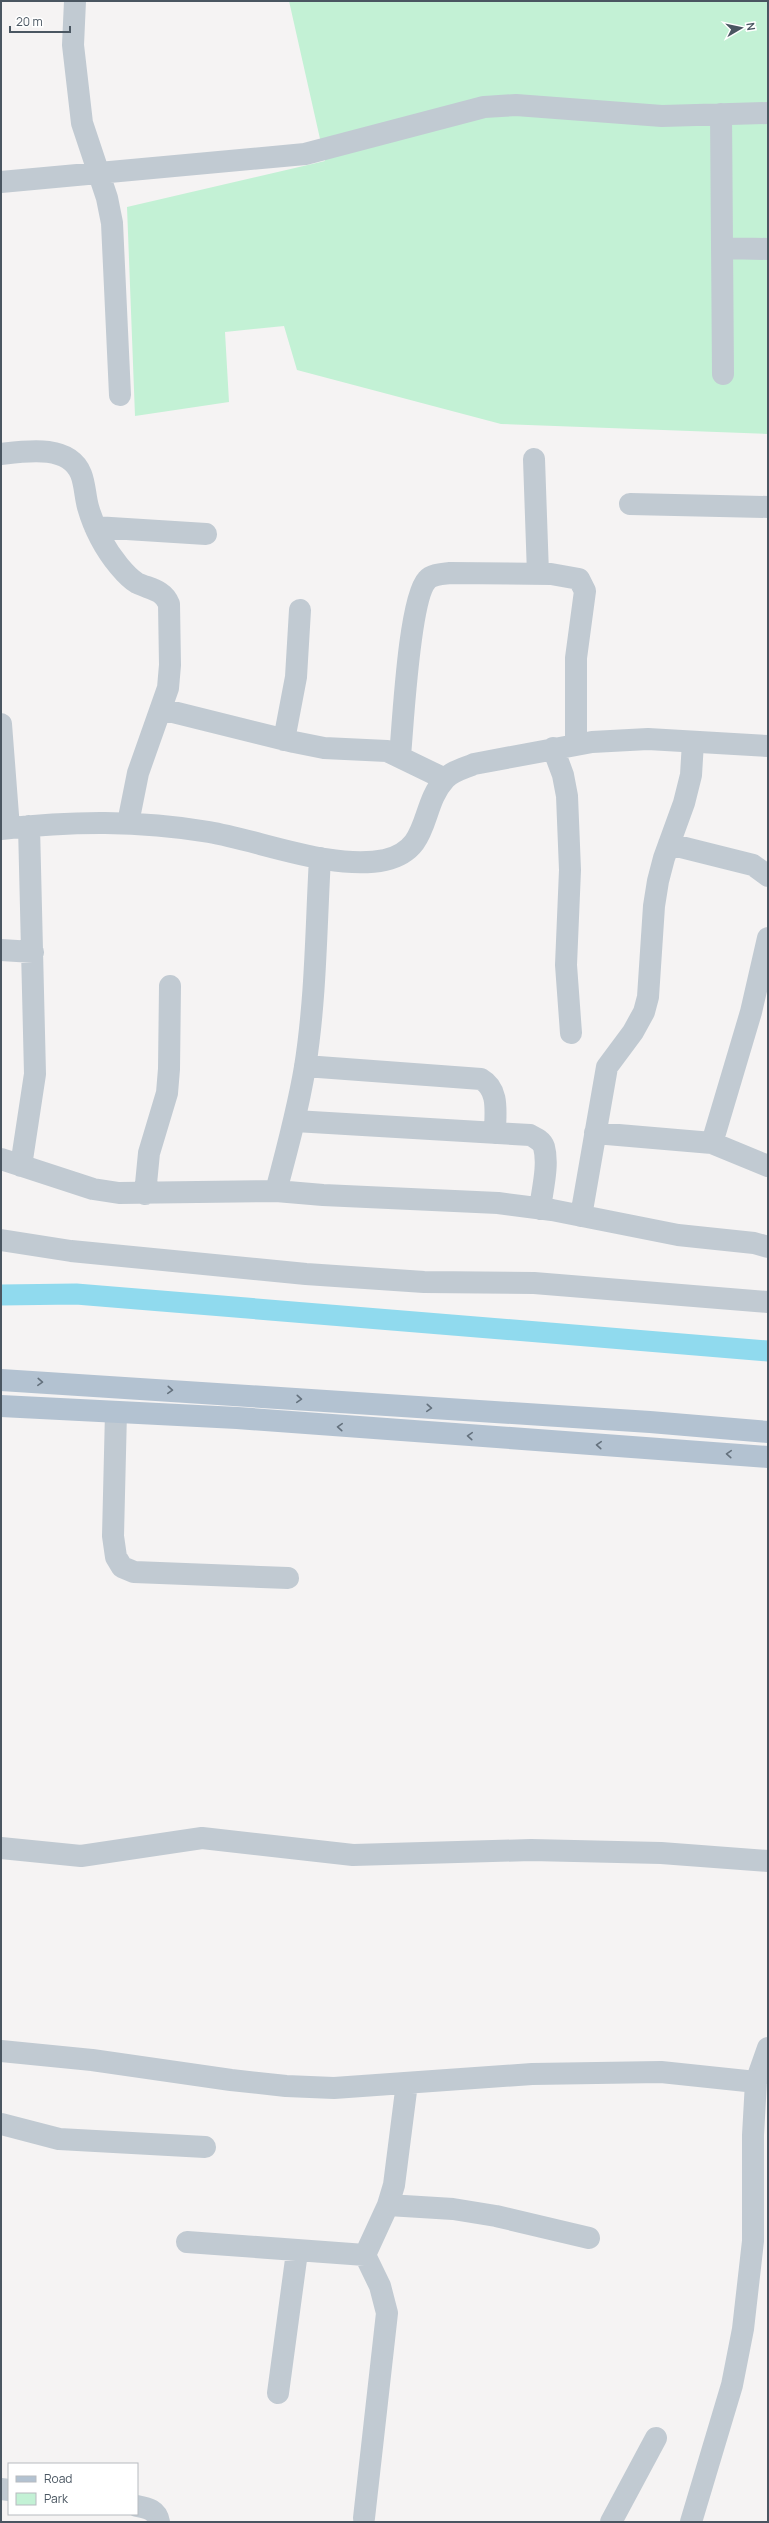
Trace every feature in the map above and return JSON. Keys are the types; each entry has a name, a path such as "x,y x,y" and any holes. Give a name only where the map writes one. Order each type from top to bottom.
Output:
{"main road":[{"path":"1,1380 650,1422 768,1432"},
{"path":"1,1406 237,1418 768,1457"}],"street":[{"path":"75,1 73,45 80,110 87,142 99,173 112,223 120,395"},
{"path":"1,182 305,154 484,107 516,105 662,116 768,113"},
{"path":"721,114 724,374"},
{"path":"722,248 768,249"},
{"path":"1,454 44,451 63,456 73,463 81,473 95,526 110,554 128,576 137,582 159,591 166,597 169,604 170,666 168,688 138,773 128,823"},
{"path":"534,459 538,574"},
{"path":"630,504 768,507"},
{"path":"95,526 206,534"},
{"path":"400,756 409,650 421,595 427,580 438,574 450,572 568,575 579,579 583,584 585,591 576,658 576,744"},
{"path":"284,740 296,677 300,610"},
{"path":"161,709 284,740 324,748 387,752 400,756 445,779"},
{"path":"1,724 13,828 33,952 35,1074 11,1162 93,1189 145,1194 276,1191 323,1195 498,1203 581,1216 678,1235 754,1243 768,1247"},
{"path":"13,828 88,822 128,823 209,832 320,858 364,862 385,860 404,853 417,842 434,799 445,779 456,771 474,764 576,744 648,739 768,746"},
{"path":"581,1216 607,1067 633,1032 644,1012 648,997 654,906 658,881 669,844 684,803 691,775 694,742"},
{"path":"553,748 563,775 567,796 570,877 566,964 570,1033"},
{"path":"669,844 753,865 768,876"},
{"path":"276,1191 295,1121 305,1066 311,1018 320,858"},
{"path":"712,1143 751,1012 768,938"},
{"path":"1,950 33,952"},
{"path":"145,1194 150,1153 166,1093 169,1069 170,986"},
{"path":"305,1066 480,1079 490,1084 494,1091 495,1133"},
{"path":"295,1121 530,1135 539,1139 544,1147 545,1162 540,1209"},
{"path":"595,1134 712,1143 768,1166"},
{"path":"1,1240 71,1251 306,1274 424,1282 534,1283 768,1302"},
{"path":"116,1412 113,1536 116,1557 122,1568 134,1572 288,1578"},
{"path":"1,1848 81,1856 202,1838 353,1855 531,1850 661,1853 768,1861"},
{"path":"691,2522 732,2385 748,2297 754,2241 753,2135 756,2082 768,2048"},
{"path":"1,2051 92,2060 231,2080 286,2086 334,2088 532,2074 661,2072 756,2082"},
{"path":"365,2255 388,2206 398,2157 407,2083"},
{"path":"1,2124 60,2139 205,2147"},
{"path":"388,2206 453,2209 496,2216 589,2238"},
{"path":"187,2242 297,2252 365,2255"},
{"path":"278,2393 297,2252"},
{"path":"364,2518 387,2313 380,2286 365,2255"},
{"path":"611,2522 656,2438"},
{"path":"138,2506 150,2508 156,2514 159,2522"}],"green space":[{"path":"289,1 768,1 768,434 501,424 297,370 284,326 225,332 229,402 135,416 127,207 325,161"}],"waterway":[{"path":"1,1295 76,1294 768,1351"}]}
